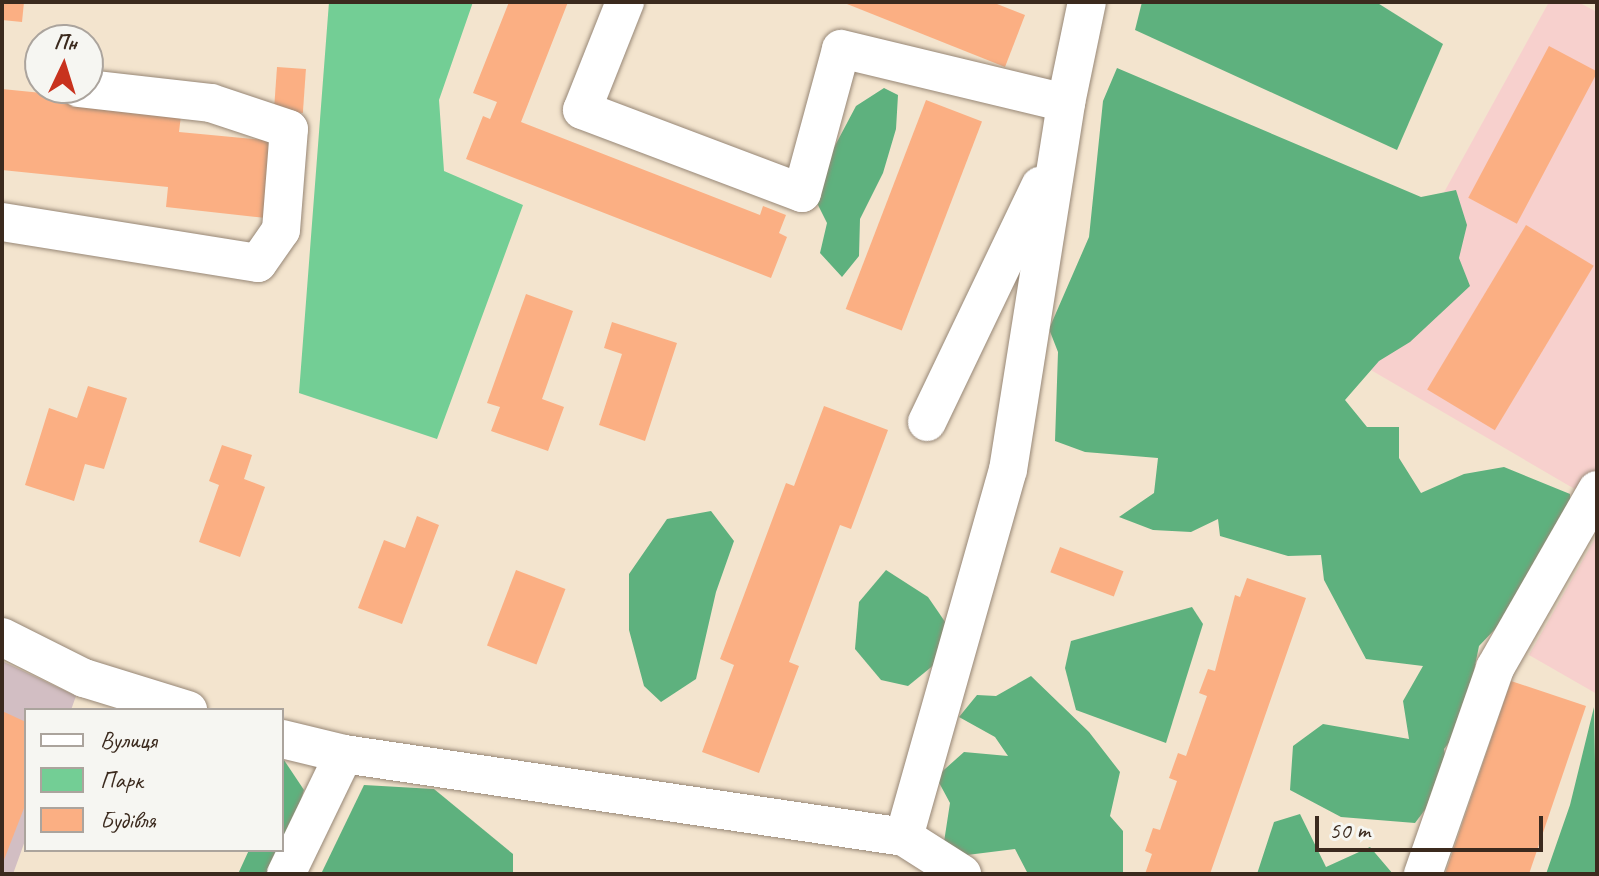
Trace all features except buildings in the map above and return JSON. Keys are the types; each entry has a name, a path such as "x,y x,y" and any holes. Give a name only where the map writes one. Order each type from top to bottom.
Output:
{"street":[{"path":"625,2 582,110 802,193 841,49 1066,103"},
{"path":"904,837 1008,470 1058,148 1087,2"},
{"path":"2,222 258,263 281,230 289,129 211,103 104,91"},
{"path":"927,422 1058,148"},
{"path":"1423,874 1495,668 1597,490"},
{"path":"2,637 84,678 182,708"},
{"path":"284,739 344,754 904,837 962,874"},
{"path":"286,874 344,754"}],"shaded area":[{"path":"1549,2 1578,2 1597,12 1597,502 1352,359"},
{"path":"1597,535 1597,694 1529,655"},
{"path":"2,661 76,696 72,708 24,708 24,844 13,874 2,874"}],"green space":[{"path":"329,2 473,2 439,100 444,171 523,205 437,439 299,393"},
{"path":"1142,2 1376,2 1443,44 1397,150 1135,30"},
{"path":"1117,68 1421,197 1456,190 1467,225 1459,258 1470,286 1410,342 1379,361 1345,400 1367,427 1399,427 1399,458 1421,493 1464,474 1504,467 1570,494 1572,520 1518,605 1479,646 1463,725 1444,749 1449,778 1415,823 1341,817 1290,790 1293,746 1323,724 1409,739 1403,701 1423,666 1366,659 1324,580 1321,555 1288,556 1220,536 1218,519 1191,532 1153,530 1119,517 1154,493 1158,458 1085,452 1055,441 1058,352 1049,329 1089,237 1103,101"},
{"path":"884,88 898,95 896,129 883,173 860,219 859,256 842,277 820,253 827,223 811,191 856,106"},
{"path":"711,511 734,541 716,592 696,679 661,702 644,686 629,630 629,574 667,519"},
{"path":"886,570 928,597 952,632 951,651 908,686 881,680 855,649 859,602"},
{"path":"1192,607 1203,624 1166,743 1076,710 1065,668 1071,641"},
{"path":"1031,676 1089,732 1120,772 1110,816 1123,831 1123,874 1028,874 1015,849 959,856 944,842 950,803 936,777 964,752 1008,756 995,737 959,717 977,695 996,696"},
{"path":"1594,707 1597,874 1546,874 1570,805"},
{"path":"284,760 304,790 284,857 275,874 238,874 248,852 284,852"},
{"path":"364,785 434,789 513,854 513,874 321,874"},
{"path":"1300,814 1326,867 1370,847 1393,874 1257,874 1274,822"}]}
